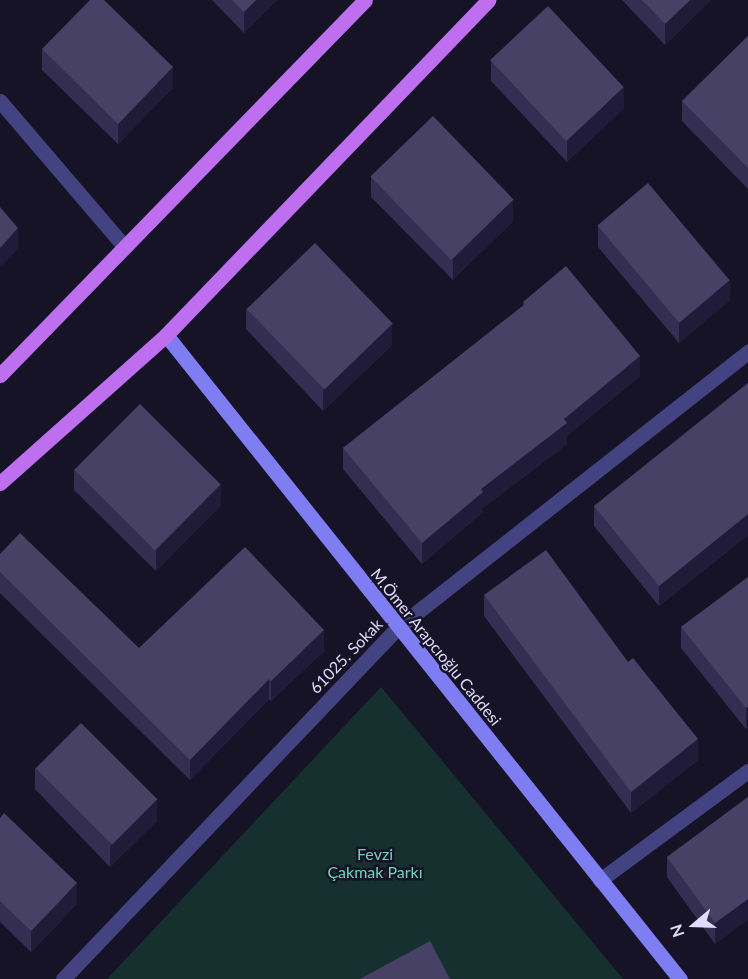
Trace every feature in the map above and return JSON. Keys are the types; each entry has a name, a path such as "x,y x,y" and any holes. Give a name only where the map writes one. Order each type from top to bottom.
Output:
{"main road":[{"path":"0,375 123,245 365,0"},
{"path":"0,483 166,335 488,0"}],"street":[{"path":"0,101 123,245"},
{"name":"M.Ömer Arapcıoğlu Caddesi","path":"166,335 397,628 680,979"},
{"name":"61025. Sokak","path":"63,979 397,628 748,352"},
{"path":"600,880 748,771"}],"green space":[{"name":"Fevzi Çakmak Parkı","path":"381,687 623,979 107,979"}],"building":[{"path":"90,0 104,0 173,67 118,124 42,49"},
{"path":"232,0 256,0 244,12"},
{"path":"642,0 690,0 665,24"},
{"path":"548,6 624,87 566,141 490,60"},
{"path":"748,36 748,168 682,101"},
{"path":"433,116 514,199 451,260 370,176"},
{"path":"648,183 730,280 679,323 597,225"},
{"path":"0,207 18,228 0,248"},
{"path":"315,243 393,324 324,390 247,309"},
{"path":"566,266 640,356 564,419 567,423 481,489 483,492 422,543 343,448 525,304 523,302"},
{"path":"748,383 748,514 659,586 594,506"},
{"path":"140,404 221,485 155,550 74,470"},
{"path":"20,533 139,648 245,547 324,630 271,681 269,679 190,760 0,572 0,554"},
{"path":"546,550 628,662 633,658 698,739 631,792 484,595"},
{"path":"748,577 748,707 746,708 681,627"},
{"path":"81,723 157,799 112,845 36,768"},
{"path":"748,797 748,899 715,923 667,857"},
{"path":"4,813 77,883 31,931 0,901 0,818"},
{"path":"430,941 450,979 360,979"}]}
